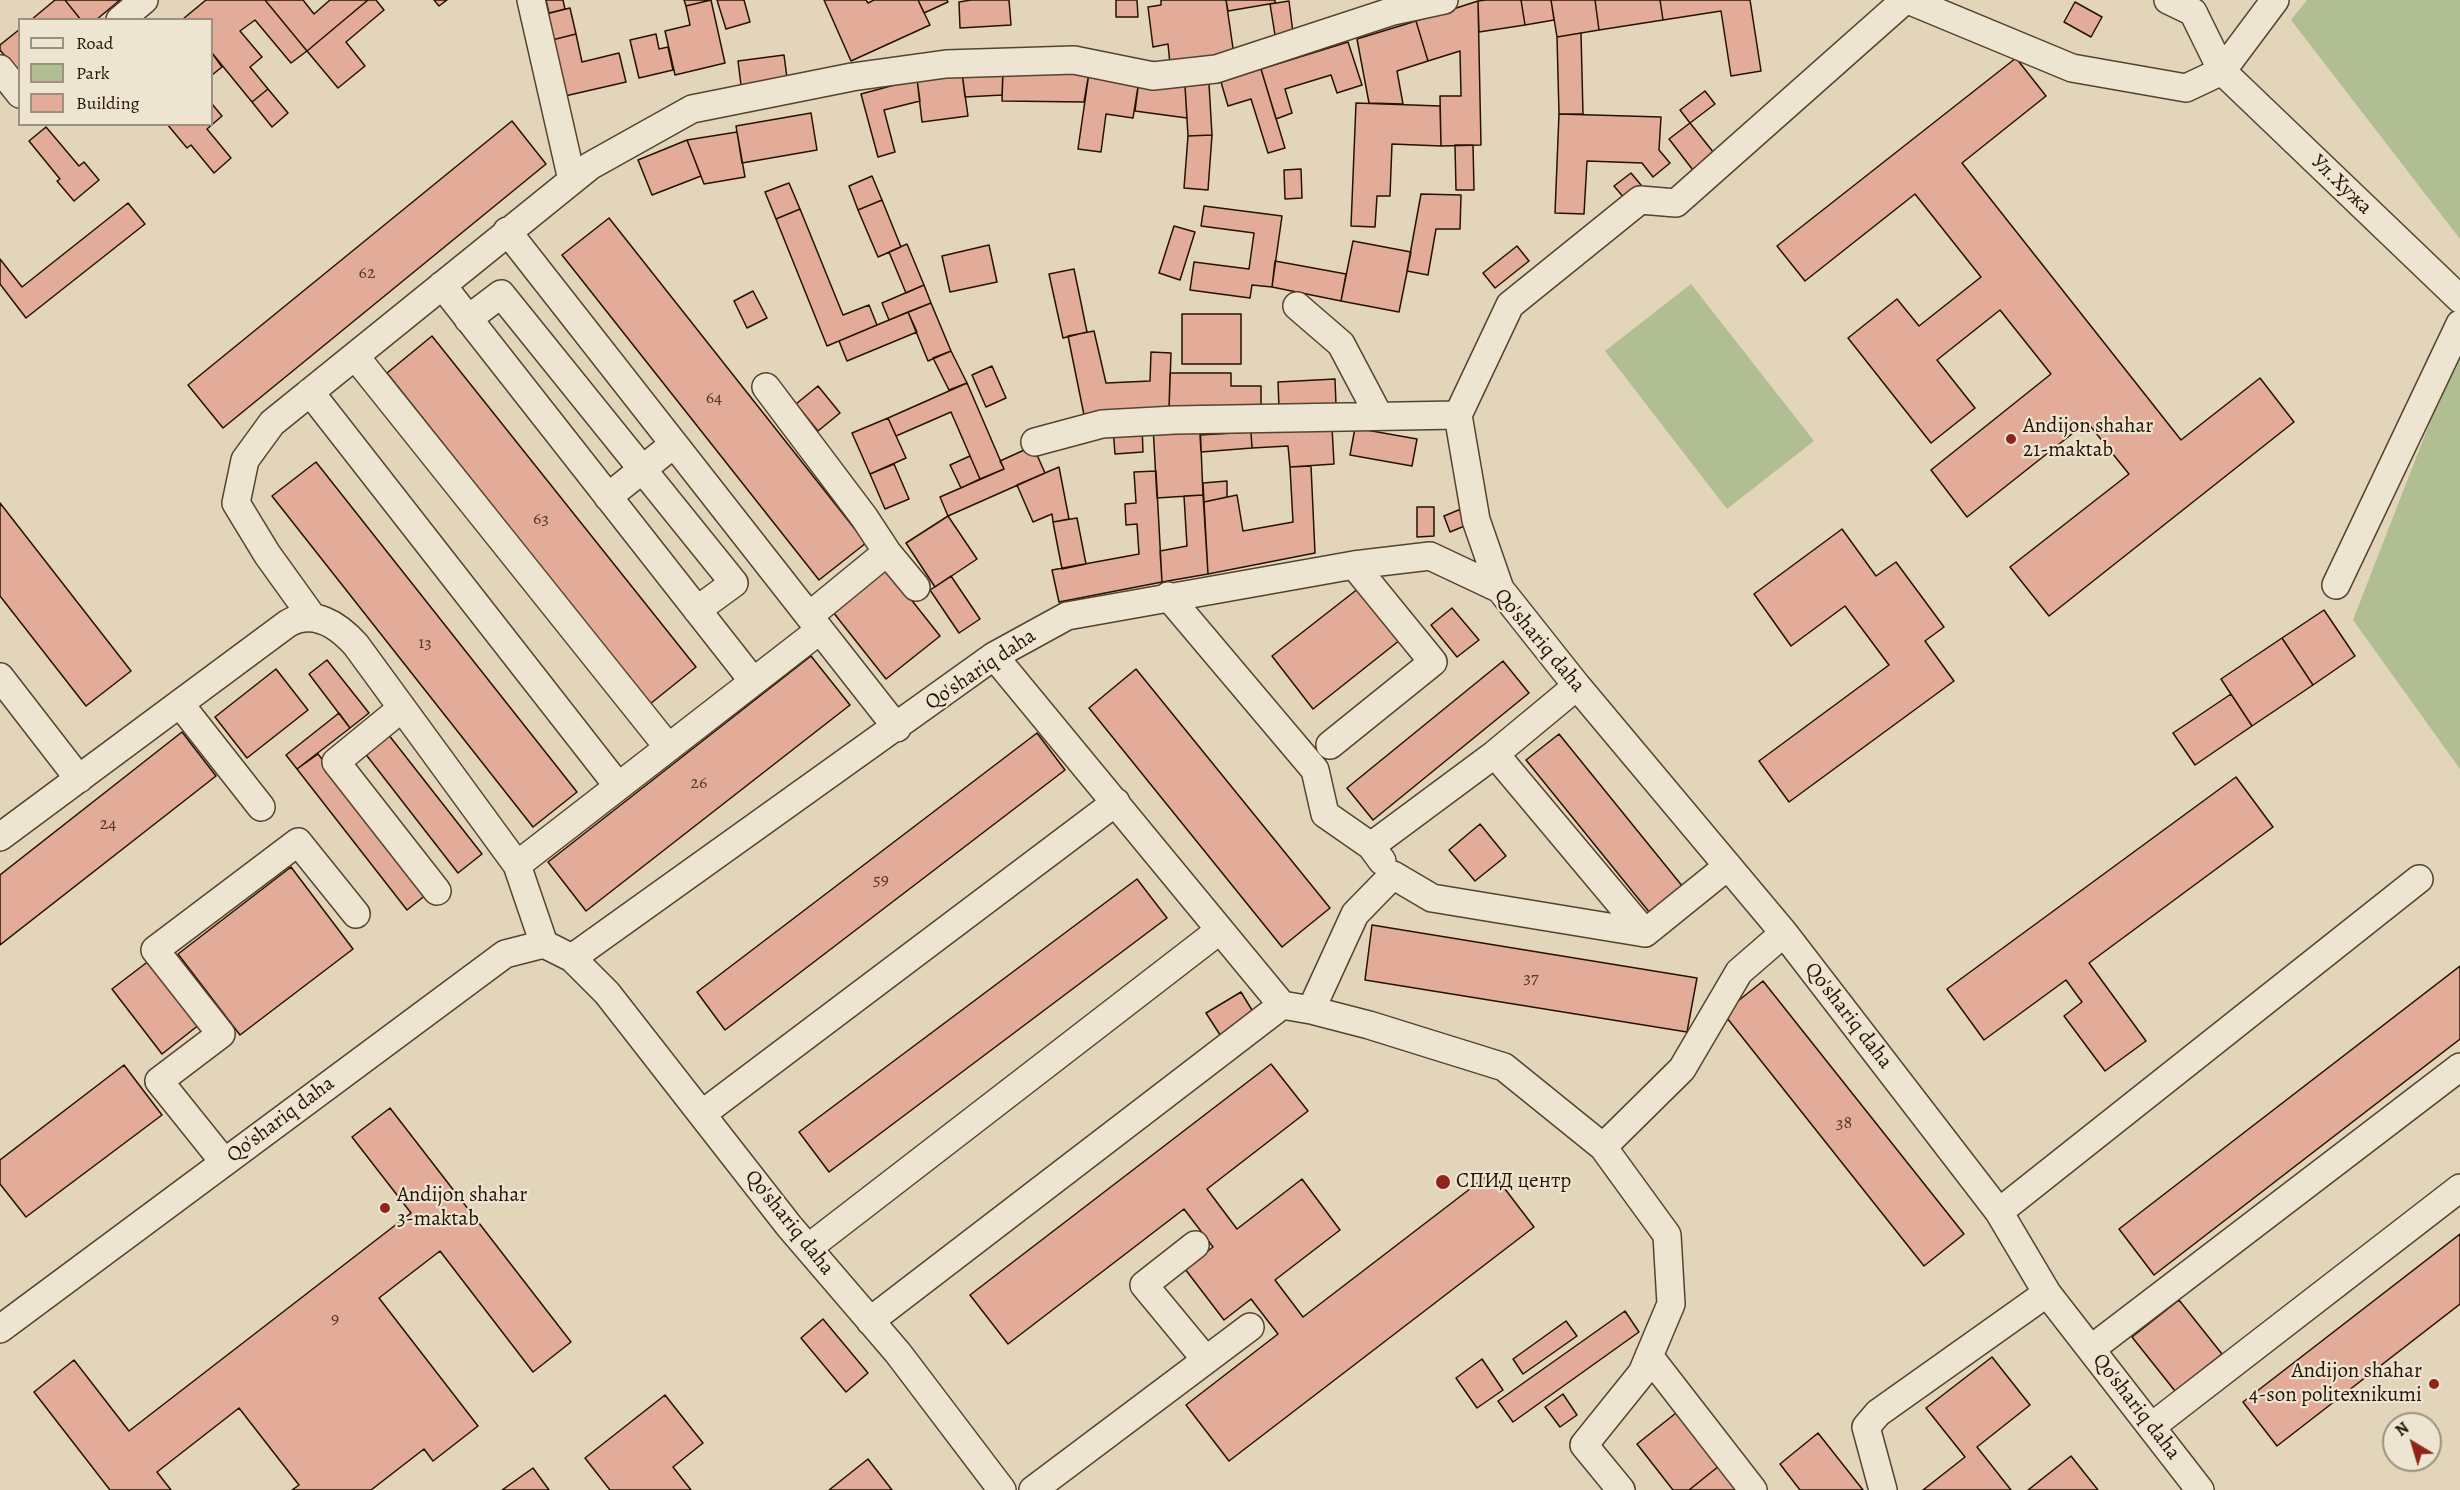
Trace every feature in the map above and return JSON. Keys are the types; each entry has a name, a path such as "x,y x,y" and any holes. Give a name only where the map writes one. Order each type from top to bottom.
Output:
{"street":[{"path":"122,18 144,0"},
{"path":"531,0 572,180"},
{"path":"313,618 236,503 245,460 272,423 590,166 692,109 852,77 946,64 1074,60 1153,76 1216,69 1393,11 1444,0"},
{"path":"1500,589 1476,520 1458,415 1510,305 1640,200 1676,203 1906,0 2072,68 2186,88 2222,71 2275,0"},
{"path":"2168,0 2193,12 2222,71"},
{"path":"0,69 18,92"},
{"name":"Ул.Хужа","path":"2222,71 2460,299"},
{"path":"507,231 897,728"},
{"path":"442,285 753,681"},
{"path":"468,319 501,294 734,583 697,610"},
{"path":"1297,306 1341,344 1378,416"},
{"path":"2336,585 2460,324"},
{"path":"355,356 668,747"},
{"path":"766,387 864,517 887,552 916,587"},
{"path":"310,392 618,786"},
{"path":"1035,442 1102,424 1175,420 1458,415"},
{"path":"608,496 674,444"},
{"path":"517,865 753,681 887,552"},
{"name":"Qo'shariq daha","path":"572,958 897,728 993,656 1067,616 1168,596 1354,565 1430,556 1500,589 1577,686 1784,933 1999,1212 2047,1293 2200,1490"},
{"path":"1330,745 1433,662 1354,565"},
{"path":"1168,596 1315,770 1325,814 1371,846 1393,875 1432,898 1645,933 1728,866"},
{"path":"0,837 295,619 313,618 341,628 517,865 544,944"},
{"path":"993,656 1282,1005 1311,1010 1504,1067 1603,1147 1668,1235 1671,1304 1642,1372 1584,1445 1621,1490"},
{"path":"0,677 80,779"},
{"path":"1371,846 1495,754 1577,686"},
{"path":"180,704 261,807"},
{"path":"402,708 336,762 437,891"},
{"path":"1495,754 1645,933"},
{"path":"702,1114 1116,802"},
{"path":"224,1162 159,1081 221,1034 155,950 298,842 356,914"},
{"path":"1311,1010 1355,914 1393,875"},
{"path":"1999,1212 2419,879"},
{"path":"808,1248 1220,930"},
{"path":"1603,1147 1682,1069 1738,972 1784,933"},
{"name":"Qo'shariq daha","path":"0,1329 505,954 544,944 572,958 607,993 808,1248 870,1321 1002,1490"},
{"path":"870,1321 1282,1005"},
{"path":"2091,1349 2460,1067"},
{"path":"2151,1427 2460,1188"},
{"path":"1195,1245 1144,1285 1206,1360"},
{"path":"1883,1490 1866,1427 1878,1413 2047,1293"},
{"path":"1033,1490 1250,1328"},
{"path":"1649,1356 1753,1490"}],"green space":[{"path":"2307,0 2460,0 2460,239 2291,20"},
{"path":"1691,284 1814,441 1727,509 1605,351"},
{"path":"2460,345 2460,769 2353,620"}],"building":[{"path":"55,0 65,0 79,18 33,18"},
{"path":"65,0 120,0 98,18 79,18"},
{"path":"206,0 265,0 307,51 291,63 255,20 240,31 262,57 250,67 268,89 252,102 213,54 213,18 184,18"},
{"path":"265,0 303,0 314,14 330,0 368,0 307,51"},
{"path":"368,0 376,0 384,10 346,42 365,66 338,88 307,51"},
{"path":"434,0 447,0 439,6"},
{"path":"546,0 563,0 565,9 549,13"},
{"path":"684,0 711,0 686,6"},
{"path":"711,0 725,63 675,75 665,31 690,25 686,6"},
{"path":"717,0 744,0 750,22 726,29"},
{"path":"824,0 866,0 868,3 874,0 918,0 930,25 851,61"},
{"path":"918,0 947,0 948,2 924,13"},
{"path":"1009,0 1011,25 960,28 959,2"},
{"path":"1116,0 1137,0 1138,17 1116,17"},
{"path":"1161,0 1226,0 1234,55 1170,64 1168,44 1153,47 1148,7 1161,5"},
{"path":"1226,0 1275,0 1275,3 1228,11"},
{"path":"1521,0 1525,25 1479,32 1478,1"},
{"path":"1521,0 1551,0 1554,20 1525,25"},
{"path":"1551,0 1595,0 1599,30 1557,37"},
{"path":"1595,0 1660,0 1663,20 1599,30"},
{"path":"1660,0 1750,0 1761,71 1731,76 1721,11 1663,20"},
{"path":"1289,1 1293,33 1275,35 1270,4"},
{"path":"1478,1 1481,145 1441,146 1440,96 1461,96 1460,51 1428,61 1416,21"},
{"path":"2075,2 2102,17 2091,37 2064,22"},
{"path":"570,8 576,34 552,40 546,14"},
{"path":"1416,21 1428,61 1397,71 1403,104 1369,103 1357,39"},
{"path":"18,31 18,72 0,50 0,45"},
{"path":"1581,33 1583,114 1559,114 1557,37"},
{"path":"576,34 582,62 619,53 626,82 565,96 552,40"},
{"path":"656,34 659,49 668,47 673,70 639,78 630,40"},
{"path":"1348,42 1362,85 1337,93 1331,75 1285,89 1292,113 1276,119 1261,69"},
{"path":"213,54 222,67 213,74"},
{"path":"784,55 787,78 741,85 738,61"},
{"path":"2016,58 2046,96 1962,163 2181,440 2260,378 2294,422 2049,616 2010,567 2129,474 2087,422 1967,517 1931,470 2051,374 2000,310 1937,360 1975,408 1931,443 1848,338 1897,299 1919,326 1981,277 1915,194 1805,281 1777,246"},
{"path":"1261,69 1285,148 1268,153 1251,99 1228,106 1221,82"},
{"path":"1003,71 1089,73 1084,102 1002,101"},
{"path":"1003,71 1002,95 965,97 962,73"},
{"path":"962,73 968,116 922,122 917,79"},
{"path":"1089,73 1139,80 1133,118 1106,114 1101,152 1078,149"},
{"path":"917,79 920,101 884,110 895,152 878,157 861,94"},
{"path":"1139,80 1185,86 1187,118 1135,111"},
{"path":"1209,84 1212,135 1188,136 1185,86"},
{"path":"268,89 288,113 272,127 252,102"},
{"path":"1705,91 1715,104 1690,123 1680,110"},
{"path":"1356,103 1440,106 1441,146 1392,144 1390,196 1377,196 1375,227 1351,226"},
{"path":"213,105 222,116 213,124"},
{"path":"811,113 817,150 742,163 736,126"},
{"path":"1559,114 1661,117 1659,150 1670,163 1653,177 1642,163 1587,161 1584,214 1555,213"},
{"path":"512,121 546,164 223,428 188,385"},
{"path":"1690,123 1718,158 1696,174 1669,139"},
{"path":"169,126 210,126 207,129 231,158 214,173 191,145 187,148"},
{"path":"46,127 79,166 84,162 99,180 74,201 57,181 60,179 29,141"},
{"path":"737,132 745,177 704,184 687,140"},
{"path":"1212,135 1208,190 1184,188 1188,136"},
{"path":"687,140 701,176 652,195 638,160"},
{"path":"1455,145 1473,145 1474,190 1456,190"},
{"path":"1301,169 1302,198 1285,199 1284,170"},
{"path":"1631,173 1641,185 1625,199 1614,186"},
{"path":"872,176 882,200 858,210 849,186"},
{"path":"789,183 800,209 776,219 765,192"},
{"path":"1421,194 1461,195 1460,229 1436,229 1428,275 1407,271"},
{"path":"882,200 901,247 878,257 858,210"},
{"path":"128,203 145,224 26,318 0,284 0,259 22,287"},
{"path":"1204,206 1282,216 1272,287 1252,285 1250,298 1190,290 1194,262 1249,269 1254,233 1201,226"},
{"path":"800,209 843,315 869,305 877,325 827,346 776,219"},
{"path":"609,218 866,543 819,580 562,255"},
{"path":"1174,226 1195,232 1180,280 1159,273"},
{"path":"1353,241 1411,252 1399,312 1341,301"},
{"path":"907,244 924,285 906,293 889,252"},
{"path":"989,245 997,282 950,292 942,256"},
{"path":"1517,246 1529,261 1495,288 1483,273"},
{"path":"1275,261 1346,274 1341,301 1272,287"},
{"path":"1074,269 1087,332 1063,338 1049,274"},
{"path":"924,285 931,303 889,320 882,303"},
{"path":"753,291 767,318 747,328 734,301"},
{"path":"931,303 951,351 928,361 908,312"},
{"path":"908,312 917,332 847,361 839,341"},
{"path":"1182,314 1241,314 1241,364 1182,364"},
{"path":"1094,331 1106,383 1150,381 1151,352 1171,353 1169,410 1084,415 1068,336"},
{"path":"432,336 696,667 650,704 387,373"},
{"path":"951,351 967,383 949,390 933,358"},
{"path":"992,366 1006,398 986,407 972,375"},
{"path":"1170,373 1231,373 1231,386 1261,386 1261,410 1169,410"},
{"path":"1335,379 1336,405 1279,408 1278,382"},
{"path":"967,383 1004,469 980,479 951,412 896,436 888,418"},
{"path":"818,386 840,413 818,431 796,404"},
{"path":"888,418 906,458 870,474 852,433"},
{"path":"1200,423 1203,495 1157,498 1153,426"},
{"path":"1142,426 1143,452 1115,454 1113,428"},
{"path":"1332,427 1334,464 1290,467 1288,446 1252,448 1251,432"},
{"path":"1355,428 1417,439 1412,466 1350,455"},
{"path":"1251,432 1252,448 1201,452 1200,435"},
{"path":"1033,446 1045,473 948,516 940,497 1004,469 1000,461"},
{"path":"970,456 980,479 961,488 950,465"},
{"path":"316,462 577,792 533,827 272,496"},
{"path":"894,464 909,499 885,509 870,474"},
{"path":"1311,466 1315,553 1208,574 1204,502 1237,495 1243,531 1293,522 1290,467"},
{"path":"1059,467 1069,519 1053,522 1052,514 1033,522 1017,485"},
{"path":"1156,471 1162,582 1059,602 1052,570 1139,554 1137,524 1126,525 1125,504 1136,503 1134,472"},
{"path":"1227,481 1227,497 1204,502 1203,483"},
{"path":"1203,495 1208,574 1162,582 1160,551 1187,546 1184,496"},
{"path":"0,503 131,671 86,706 0,596"},
{"path":"1417,507 1434,507 1434,536 1417,537"},
{"path":"1461,509 1467,525 1450,532 1444,516"},
{"path":"948,516 977,559 935,587 906,543"},
{"path":"1077,518 1086,564 1062,569 1053,522"},
{"path":"1842,529 1876,576 1896,562 1944,627 1925,641 1954,681 1789,802 1759,761 1889,665 1845,606 1791,646 1754,594"},
{"path":"883,564 940,636 886,679 829,607"},
{"path":"951,576 980,619 959,633 930,590"},
{"path":"1359,588 1400,640 1313,709 1272,656"},
{"path":"1452,608 1479,640 1457,657 1431,625"},
{"path":"2324,610 2355,656 2313,685 2282,638"},
{"path":"2282,638 2313,685 2252,726 2221,679"},
{"path":"811,656 850,705 586,911 548,862"},
{"path":"327,660 369,713 350,728 309,674"},
{"path":"1503,661 1529,693 1373,820 1347,788"},
{"path":"276,669 308,710 247,758 215,717"},
{"path":"1136,669 1330,908 1282,947 1089,708"},
{"path":"2231,694 2252,726 2195,765 2173,733"},
{"path":"339,713 350,728 297,769 286,755"},
{"path":"182,732 216,776 0,945 0,875"},
{"path":"1037,733 1065,770 725,1030 697,992"},
{"path":"388,734 482,854 458,873 364,752"},
{"path":"1559,734 1683,887 1650,913 1526,760"},
{"path":"318,754 427,894 407,910 297,769"},
{"path":"2236,777 2273,827 2089,963 2146,1041 2105,1071 2064,1016 2082,1002 2066,980 1984,1040 1947,989"},
{"path":"1480,824 1506,856 1475,881 1449,850"},
{"path":"291,867 353,949 240,1035 178,954"},
{"path":"1137,879 1167,918 829,1172 799,1132"},
{"path":"1372,925 1697,978 1687,1032 1365,980"},
{"path":"150,960 200,1024 162,1054 112,989"},
{"path":"2460,966 2460,1039 2154,1275 2119,1229"},
{"path":"1763,981 1964,1234 1924,1266 1723,1013"},
{"path":"1241,992 1258,1020 1224,1041 1206,1013"},
{"path":"1271,1064 1308,1111 1207,1189 1237,1229 1302,1179 1340,1230 1275,1280 1303,1317 1492,1172 1534,1227 1229,1461 1186,1405 1278,1334 1251,1299 1224,1320 1185,1269 1213,1247 1184,1209 1008,1344 970,1295"},
{"path":"124,1065 162,1115 26,1217 0,1184 0,1160"},
{"path":"390,1108 571,1342 533,1372 440,1251 379,1298 478,1426 433,1461 424,1449 371,1490 292,1490 299,1485 239,1408 157,1472 171,1490 110,1490 34,1392 74,1360 129,1431 411,1213 352,1137"},
{"path":"2460,1234 2460,1304 2277,1446 2243,1402"},
{"path":"2179,1300 2222,1354 2175,1391 2132,1337"},
{"path":"1625,1311 1639,1332 1513,1422 1498,1401"},
{"path":"823,1319 868,1373 846,1392 801,1338"},
{"path":"1566,1321 1577,1336 1523,1374 1513,1359"},
{"path":"1992,1357 2030,1405 1977,1447 2011,1490 1923,1490 1965,1457 1926,1408"},
{"path":"1482,1359 1503,1390 1477,1408 1456,1378"},
{"path":"1563,1394 1577,1415 1560,1427 1545,1407"},
{"path":"665,1395 703,1443 673,1467 691,1490 610,1490 585,1458"},
{"path":"1676,1413 1719,1466 1689,1490 1673,1490 1637,1444"},
{"path":"1818,1433 1863,1490 1800,1490 1780,1464"},
{"path":"2071,1456 2098,1490 2028,1490"},
{"path":"868,1459 892,1490 829,1490"},
{"path":"1719,1466 1737,1490 1689,1490"},
{"path":"533,1468 549,1490 502,1490"}],"place":[{"name":"Andijon shahar 21-maktab","path":"2011,439"},
{"name":"СПИД центр","path":"1443,1182"},
{"name":"Andijon shahar 3-maktab","path":"385,1208"},
{"name":"Andijon shahar 4-son politexnikumi","path":"2434,1384"}]}
